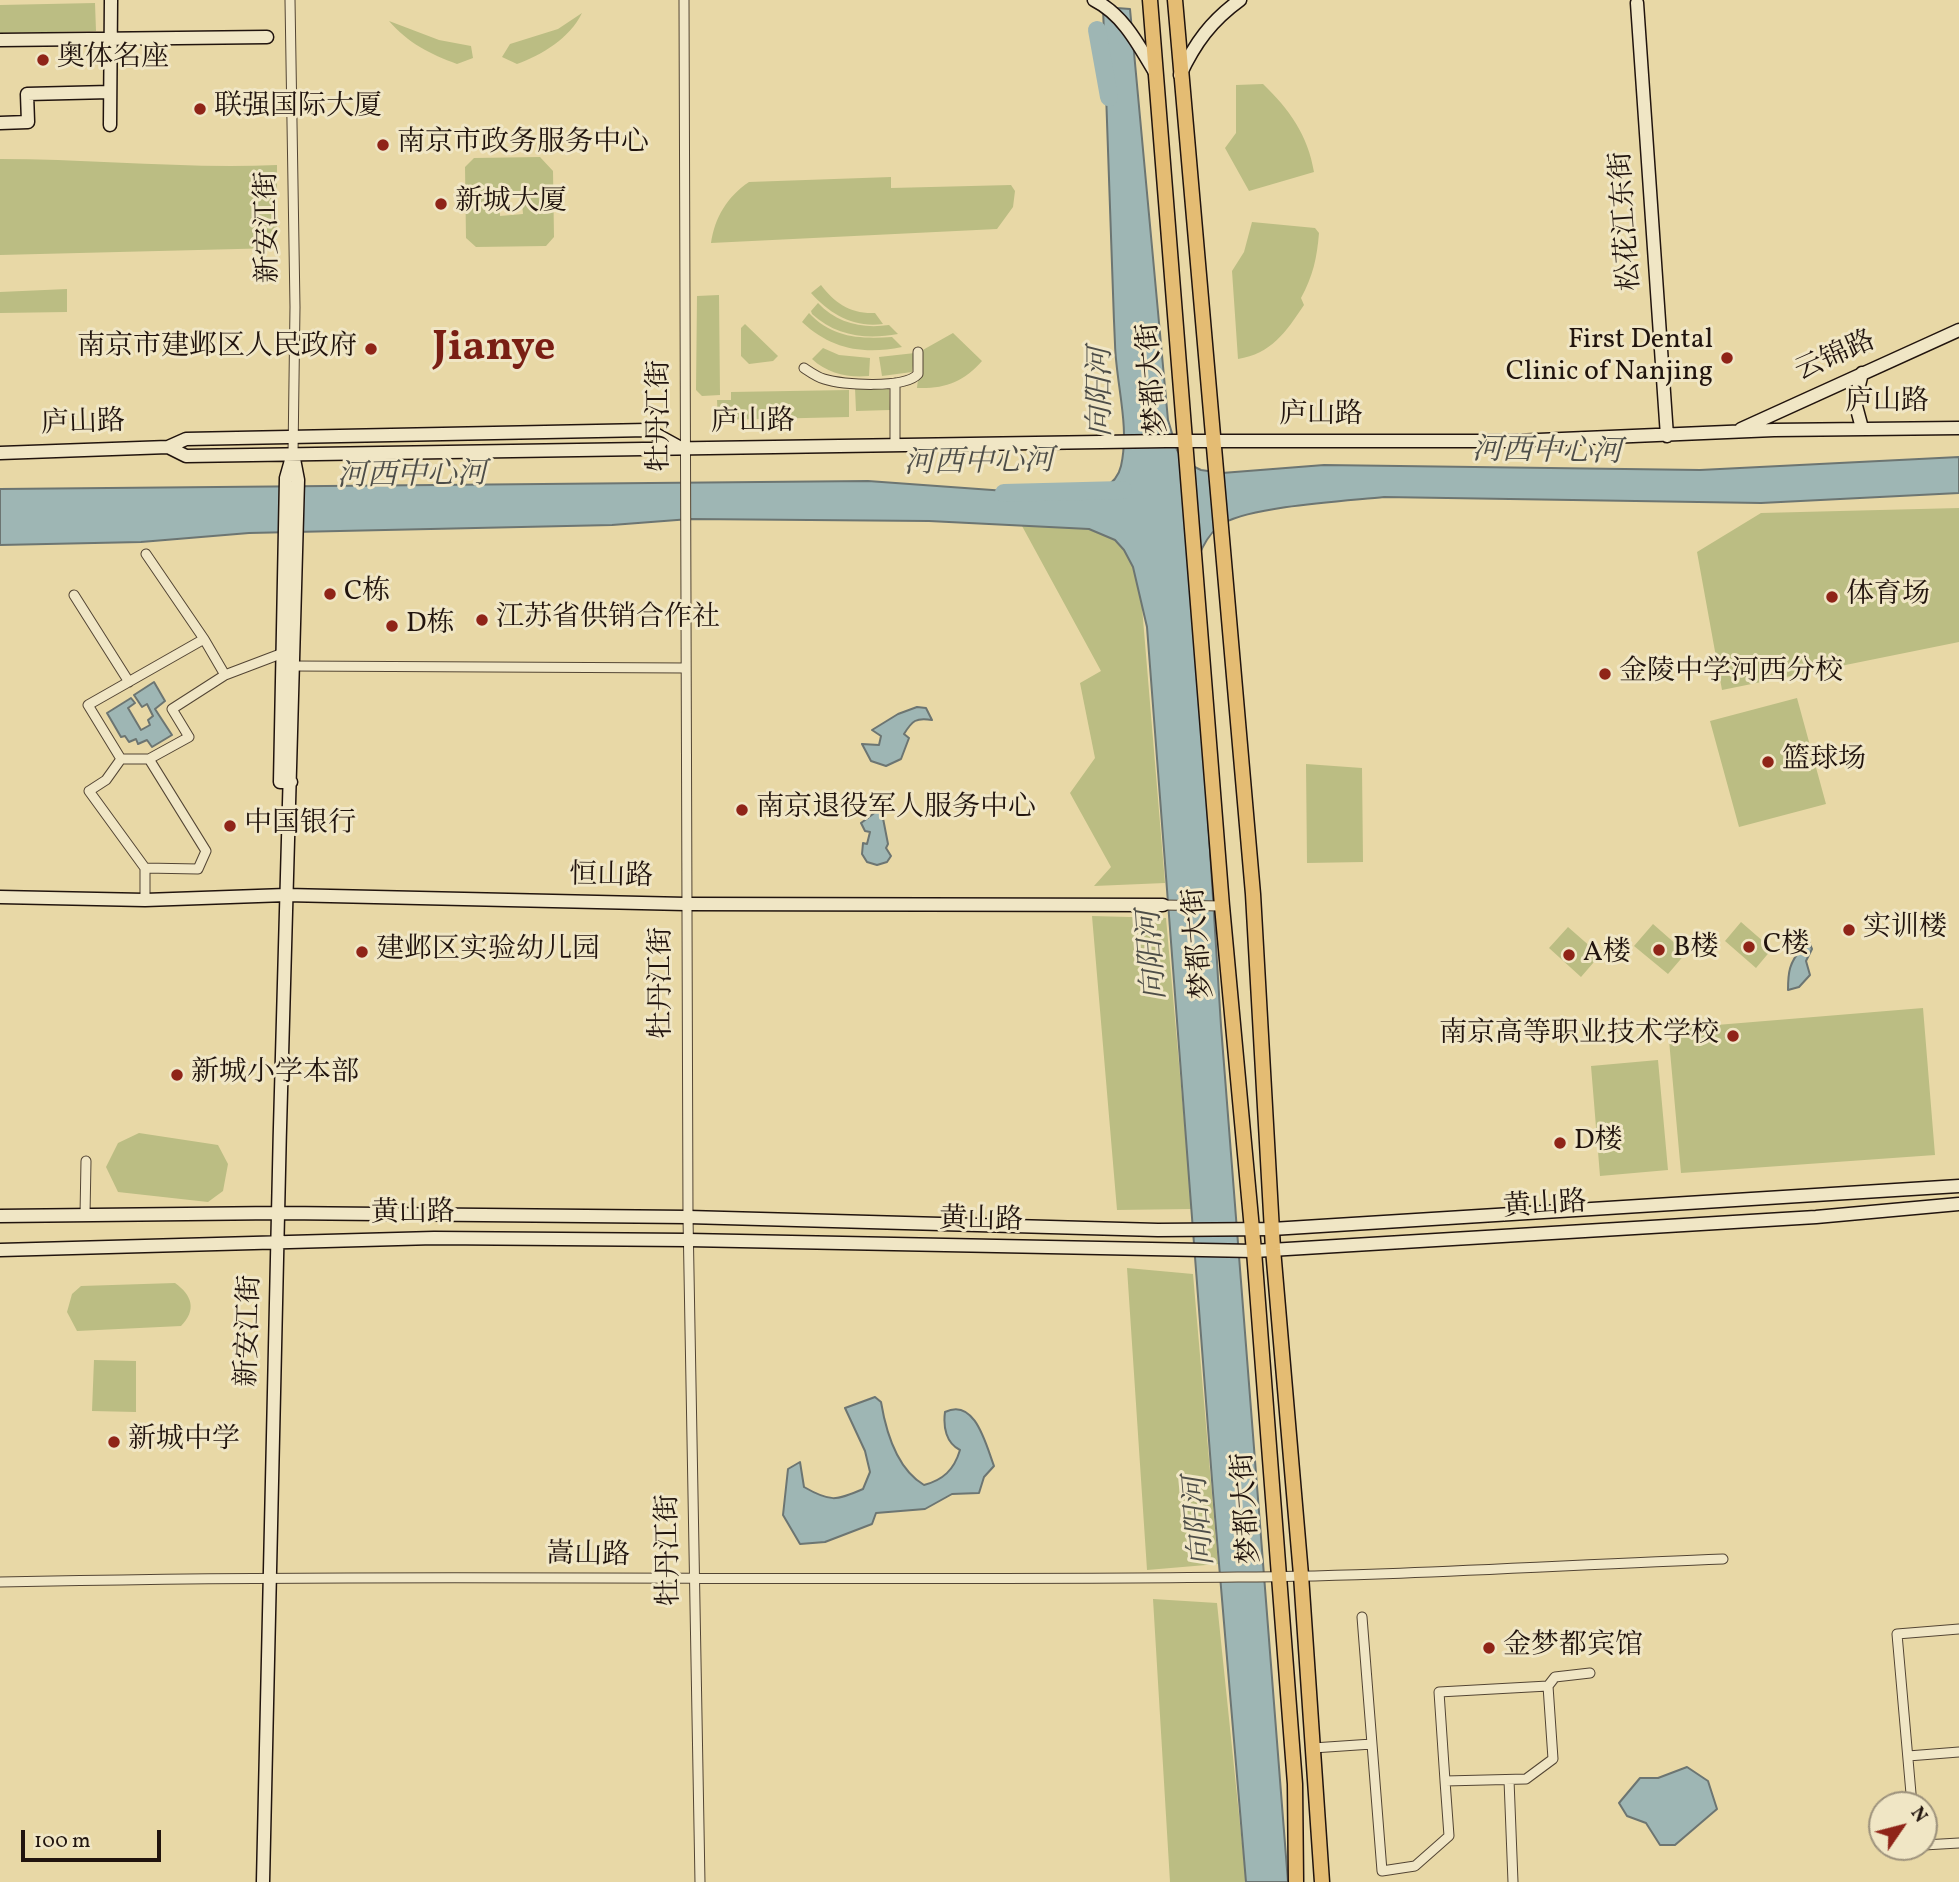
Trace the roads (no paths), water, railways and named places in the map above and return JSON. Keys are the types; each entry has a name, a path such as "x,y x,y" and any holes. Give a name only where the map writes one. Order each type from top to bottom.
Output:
{"main road":[{"path":"110,124 111,0"},
{"path":"1094,0 1105,5 1127,27 1156,74"},
{"name":"梦都大街","path":"1150,0 1222,906 1254,1251 1295,1784 1296,1882"},
{"name":"梦都大街","path":"1175,0 1253,894 1273,1249 1301,1575 1322,1882"},
{"path":"1180,76 1194,46 1212,22 1240,0"},
{"name":"松花江东街","path":"1637,1 1667,436"},
{"path":"0,40 267,37"},
{"path":"0,122 28,122 27,94 110,92"},
{"name":"云锦路","path":"1734,432 1959,330"},
{"path":"1862,373 1855,402 1862,428"},
{"name":"庐山路","path":"168,447 186,456 1166,441 1185,448 1214,448 1515,441 1862,428 1959,428"},
{"name":"庐山路","path":"0,453 168,447 186,439 648,429 684,449"},
{"name":"新安江街","path":"291,782 281,782 283,653 293,454"},
{"name":"新安江街","path":"263,1882 286,895 291,782 293,666 290,546"},
{"name":"恒山路","path":"0,897 145,900 286,895 686,904 1163,905"},
{"name":"黄山路","path":"0,1216 279,1213 688,1217 1216,1230 1272,1229 1959,1186"},
{"name":"黄山路","path":"0,1250 434,1238 1254,1251 1816,1216 1959,1204"}],"street":[{"name":"新安江街","path":"290,0 295,307 293,454"},
{"name":"牡丹江街","path":"684,0 688,1240 700,1882"},
{"path":"804,369 821,379 847,384 908,382 918,374 918,352"},
{"path":"895,383 895,446"},
{"path":"145,554 204,639 225,675"},
{"path":"74,595 129,682"},
{"path":"121,759 88,705 204,639"},
{"path":"121,759 149,759 188,737 172,709 225,675 283,653"},
{"path":"293,666 686,668"},
{"path":"121,759 106,780 89,791 145,868 145,900"},
{"path":"145,868 198,869 206,851 149,759"},
{"name":"恒山路","path":"1163,905 1222,906"},
{"path":"85,1215 86,1161"},
{"name":"嵩山路","path":"0,1581 269,1576 694,1580 1244,1577 1723,1559"},
{"path":"1362,1618 1382,1871 1415,1866 1449,1836 1439,1692 1548,1686"},
{"path":"1911,1791 1898,1634 1959,1629"},
{"path":"1445,1781 1526,1779 1553,1759 1548,1686 1555,1677 1590,1673"},
{"path":"1313,1748 1372,1744"},
{"path":"1908,1756 1959,1752"},
{"path":"1509,1780 1513,1882"},
{"path":"1938,1844 1959,1843"}],"water":[{"path":"1103,7 1130,9 1168,420 1177,450 1184,462 1201,470 1222,473 1324,465 1700,470 1959,457 1959,493 1761,503 1384,497 1301,505 1238,517 1217,528 1202,548 1193,579 1221,1026 1288,1882 1246,1882 1213,1493 1147,627 1133,567 1115,540 1089,529 929,521 690,519 612,525 249,533 141,542 0,545 0,489 868,481 1075,496 1103,488 1114,480 1121,466 1124,436 1115,344"},
{"path":"154,682 165,701 155,709 172,735 152,747 147,740 138,744 136,739 129,742 125,736 121,737 107,713 131,698 135,703 128,708 141,730 150,725 148,720 153,716 147,704 142,707 134,695"},
{"path":"917,707 926,708 932,720 918,720 909,726 904,734 909,738 901,759 886,766 871,761 862,744 879,745 881,736 872,730 898,714"},
{"path":"881,808 888,844 886,848 891,856 887,862 877,865 867,862 862,854 863,843 867,844 870,832 865,831 861,823"},
{"path":"1809,942 1812,949 1806,961 1810,975 1799,987 1788,990 1792,963 1802,949 1802,943"},
{"path":"875,1397 881,1402 886,1425 900,1460 924,1485 947,1473 958,1457 960,1450 951,1443 946,1434 945,1423 945,1412 955,1409 972,1417 983,1436 994,1466 984,1477 979,1493 952,1494 925,1509 876,1513 872,1524 825,1542 800,1544 783,1515 788,1469 800,1462 804,1487 827,1497 839,1498 863,1489 870,1472 865,1451 845,1408"},
{"path":"1687,1767 1708,1781 1717,1809 1675,1845 1660,1845 1646,1823 1627,1816 1619,1803 1640,1778 1658,1778"}],"waterway":[{"name":"向阳河","path":"1097,30 1109,97"},
{"name":"河西中心河","path":"1004,493 1123,490"}],"place":[{"name":"奥体名座","path":"43,60"},
{"name":"联强国际大厦","path":"200,109"},
{"name":"南京市政务服务中心","path":"383,145"},
{"name":"新城大厦","path":"441,204"},
{"name":"南京市建邺区人民政府","path":"371,349"},
{"name":"First Dental Clinic of Nanjing","path":"1727,358"},
{"name":"C栋","path":"330,594"},
{"name":"体育场","path":"1832,597"},
{"name":"江苏省供销合作社","path":"482,620"},
{"name":"D栋","path":"392,626"},
{"name":"金陵中学河西分校","path":"1605,674"},
{"name":"篮球场","path":"1768,762"},
{"name":"南京退役军人服务中心","path":"742,810"},
{"name":"中国银行","path":"230,826"},
{"name":"实训楼","path":"1849,930"},
{"name":"C楼","path":"1749,947"},
{"name":"B楼","path":"1659,950"},
{"name":"建邺区实验幼儿园","path":"362,952"},
{"name":"A楼","path":"1569,955"},
{"name":"南京高等职业技术学校","path":"1733,1036"},
{"name":"新城小学本部","path":"177,1075"},
{"name":"D楼","path":"1560,1143"},
{"name":"新城中学","path":"114,1442"},
{"name":"金梦都宾馆","path":"1489,1648"}],"district":[{"name":"Jianye","path":"494,351"}]}
